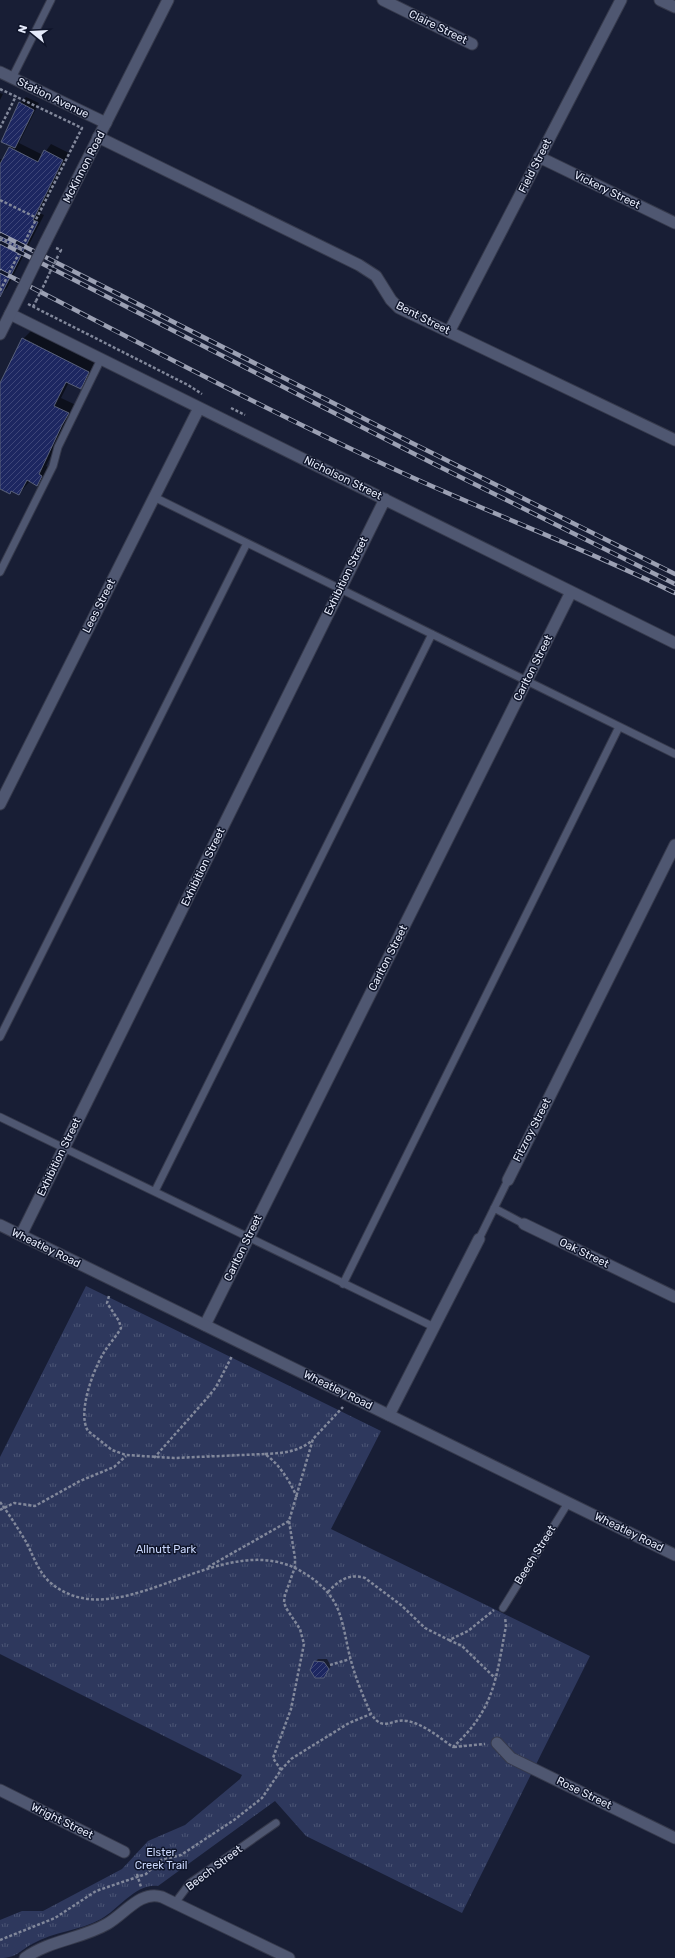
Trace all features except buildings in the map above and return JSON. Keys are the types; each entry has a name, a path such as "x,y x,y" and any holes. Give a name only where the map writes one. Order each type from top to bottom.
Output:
{"street":[{"name":"McKinnon Road","path":"0,334 168,0"},
{"name":"Claire Street","path":"384,0 472,44"},
{"name":"Field Street","path":"449,332 621,0"},
{"path":"660,0 675,7"},
{"name":"Station Avenue","path":"0,72 106,123"},
{"name":"Bent Street","path":"98,137 359,264 376,276 394,304 449,332 675,440"},
{"name":"Vickery Street","path":"539,157 675,223"},
{"name":"Nicholson Street","path":"10,314 675,643"},
{"name":"Lees Street","path":"0,804 199,408"},
{"name":"Exhibition Street","path":"21,1235 385,499"},
{"name":"Carlton Street","path":"205,1325 571,592"},
{"name":"Fitzroy Street","path":"508,1180 675,845"},
{"name":"Oak Street","path":"524,1224 675,1297"},
{"name":"Wheatley Road","path":"0,1225 675,1555"},
{"name":"Fitzroy Street","path":"389,1415 479,1239"},
{"name":"Rose Street","path":"497,1743 511,1758 675,1838"},
{"name":"Wright Street","path":"0,1790 124,1852"},
{"path":"25,1958 45,1946 101,1927 121,1915 147,1895 157,1895 289,1958"}],"lane":[{"path":"12,78 51,0"},
{"path":"0,572 53,466 58,447 101,359"},
{"path":"154,496 675,754"},
{"path":"0,1037 247,543"},
{"path":"154,1191 432,634"},
{"path":"343,1284 619,727"},
{"path":"0,1117 434,1327"},
{"name":"Fitzroy Street","path":"479,1239 508,1180"},
{"name":"Oak Street","path":"494,1208 524,1224"},
{"name":"Beech Street","path":"503,1608 568,1503"},
{"name":"Beech Street","path":"175,1903 190,1883 276,1823"}],"path":[{"path":"0,128 22,83"},
{"path":"0,89 82,128 0,291"},
{"path":"0,200 37,218"},
{"path":"0,238 22,249"},
{"path":"33,307 61,250"},
{"path":"109,1296 107,1303 119,1321 121,1328 102,1355 94,1373 87,1396 85,1423 88,1431 112,1450 126,1455 154,1458 290,1452 303,1447 313,1439 352,1397"},
{"path":"154,1458 216,1387 232,1356"},
{"path":"281,1770 273,1758 291,1709 304,1644 300,1629 288,1612 284,1602 295,1567 294,1546 290,1521 313,1439"},
{"path":"265,1454 276,1463 284,1473 297,1498"},
{"path":"0,1510 14,1502 35,1506 80,1482 114,1467 126,1455"},
{"path":"0,1502 46,1579 52,1584 74,1595 99,1599 118,1596 146,1590 206,1568 256,1559 280,1562 295,1567 311,1577 328,1592 335,1604 340,1615 350,1659 371,1714 378,1723 384,1724 406,1721 416,1724 433,1733 453,1748 497,1743"},
{"path":"206,1568 255,1538 290,1521"},
{"path":"328,1592 342,1579 359,1576 365,1578 401,1605 425,1628 462,1646 496,1679"},
{"path":"449,1640 468,1631 494,1610 503,1608 506,1626 496,1679 491,1696 474,1726 453,1748"},
{"path":"330,1665 350,1659"},
{"path":"0,1940 55,1918 96,1891 138,1875 146,1874 161,1860 181,1855 234,1820 262,1798 281,1770 291,1759 349,1723 371,1714"}],"green space":[{"name":"Allnutt Park","path":"86,1286 381,1431 331,1529 590,1656 462,1913 306,1836 275,1801 158,1886 142,1888 135,1892 108,1915 101,1919 84,1926 49,1936 18,1954 6,1958 0,1958 0,1920 22,1911 43,1911 122,1869 148,1841 185,1825 240,1779 242,1775 0,1654 0,1457"}],"railway":[{"path":"0,234 412,443 675,574"},
{"path":"0,242 436,465 675,584"},
{"path":"0,271 197,373 396,470 606,561 675,593"}],"park label":[{"name":"Elster Creek Trail","path":"161,1858"}]}
